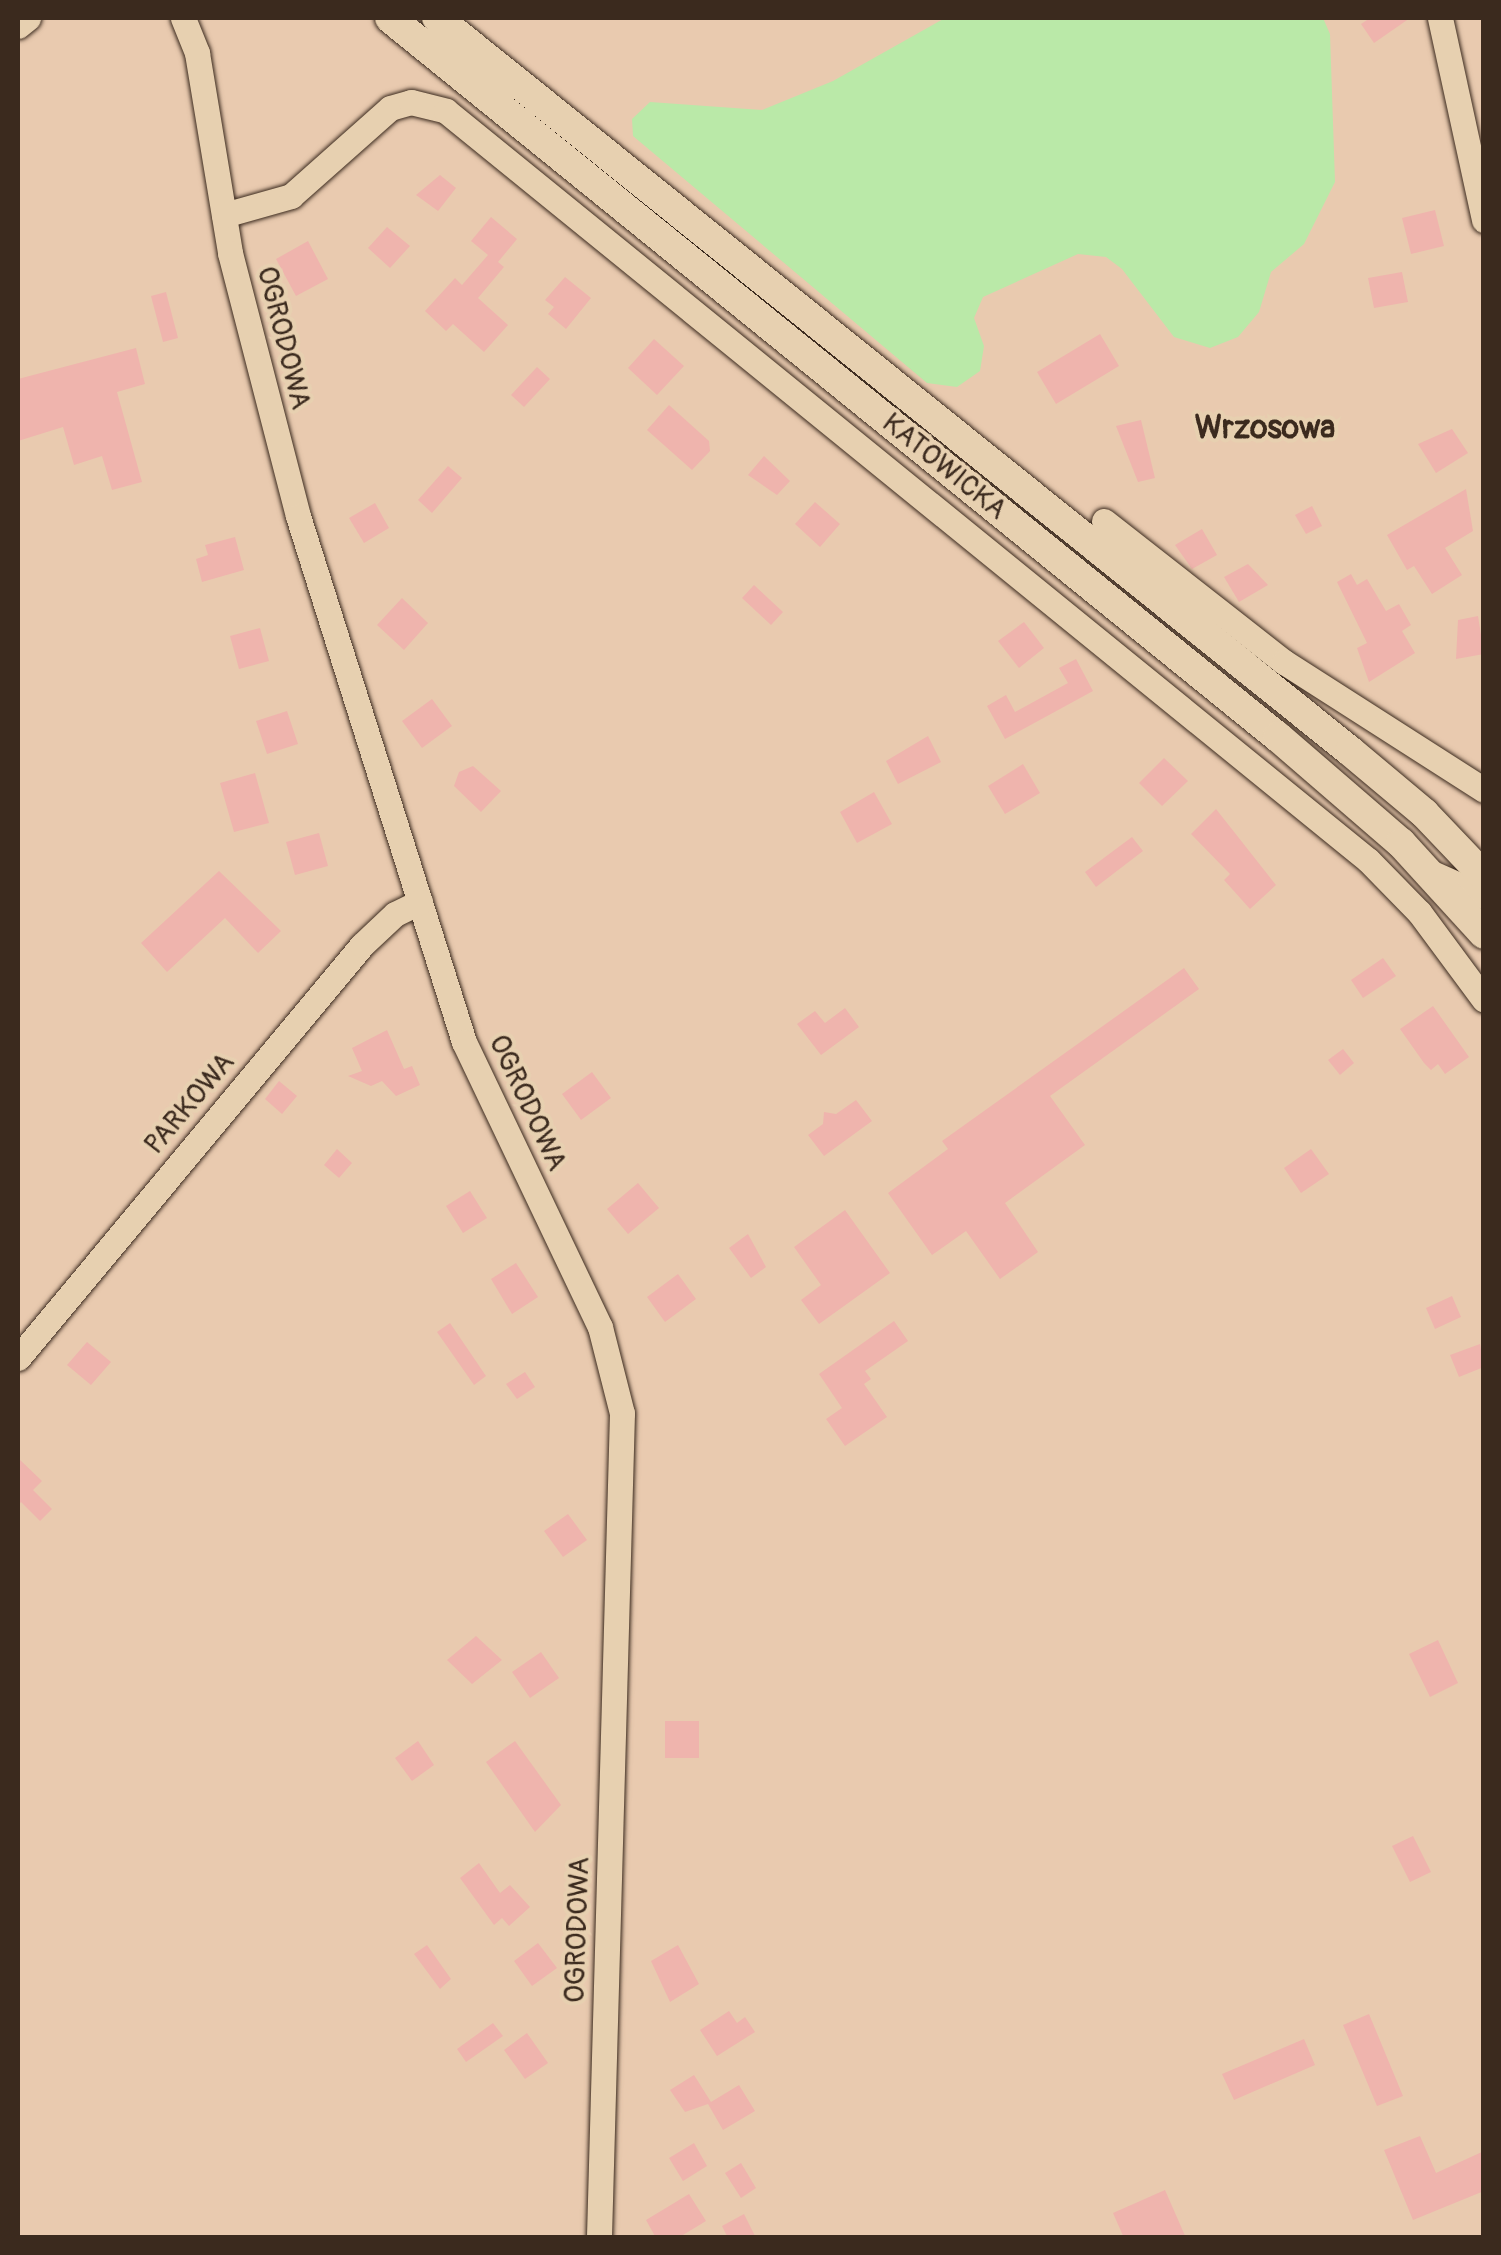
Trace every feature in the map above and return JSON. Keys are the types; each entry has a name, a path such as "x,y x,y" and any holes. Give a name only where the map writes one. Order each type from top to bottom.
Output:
{"main road":[{"name":"KATOWICKA","path":"390,18 1278,737 1428,870 1484,934"},
{"name":"KATOWICKA","path":"437,18 1350,750 1452,841 1484,876"}],"street":[{"path":"18,26 28,18"},
{"name":"OGRODOWA","path":"183,18 197,53 224,215 298,516 464,1042 600,1328 622,1413 599,2238"},
{"path":"1440,18 1484,220"},
{"path":"224,215 290,196 390,108 411,102 446,112 1368,860 1419,912 1484,1000"},
{"path":"1104,521 1284,662 1484,790"},
{"path":"1452,841 1484,850"},
{"path":"1428,870 1484,896"},
{"name":"PARKOWA","path":"18,1358 362,945 395,914 420,902"}],"green space":[{"path":"945,18 1323,18 1330,34 1335,182 1304,244 1271,272 1259,312 1238,337 1210,348 1174,337 1122,269 1106,257 1078,254 983,297 974,318 984,346 980,371 957,387 927,383 633,136 632,119 650,102 762,110 833,81"}],"building":[{"path":"1370,18 1410,18 1374,43 1361,24"},
{"path":"440,175 456,188 438,211 416,195"},
{"path":"1435,210 1444,246 1411,254 1402,218"},
{"path":"491,217 517,239 498,262 504,267 478,298 508,325 484,352 453,324 446,331 425,311 455,278 462,285 488,255 471,241"},
{"path":"387,227 410,246 390,268 368,248"},
{"path":"308,241 328,279 296,296 276,259"},
{"path":"1402,272 1408,302 1374,308 1368,278"},
{"path":"565,277 591,298 566,329 548,314 554,307 545,300"},
{"path":"166,292 178,338 163,342 151,296"},
{"path":"1100,334 1119,366 1056,404 1037,372"},
{"path":"654,339 684,366 657,395 628,368"},
{"path":"136,348 145,384 117,392 142,482 112,490 102,456 74,465 63,427 18,441 18,379"},
{"path":"537,367 550,379 524,407 511,395"},
{"path":"669,405 709,441 710,451 692,470 647,430"},
{"path":"1141,420 1155,478 1138,482 1116,426"},
{"path":"1452,429 1468,453 1436,473 1418,444"},
{"path":"764,456 790,481 777,495 748,475"},
{"path":"448,466 462,478 432,513 418,500"},
{"path":"1466,489 1473,531 1445,548 1462,575 1432,594 1414,566 1407,570 1387,535"},
{"path":"815,502 840,524 820,547 795,524"},
{"path":"375,503 389,528 364,543 349,518"},
{"path":"1312,506 1322,526 1306,534 1295,515"},
{"path":"1202,529 1217,555 1192,569 1175,545"},
{"path":"235,537 244,570 202,582 196,559 208,555 205,545"},
{"path":"1248,564 1268,585 1239,602 1224,577"},
{"path":"1351,574 1357,585 1367,579 1386,611 1399,604 1411,625 1402,631 1415,653 1369,682 1357,648 1367,643 1337,582"},
{"path":"754,585 783,612 771,625 742,598"},
{"path":"402,598 428,623 404,650 377,625"},
{"path":"1478,616 1484,654 1456,659 1458,620"},
{"path":"1024,622 1044,648 1019,668 998,641"},
{"path":"260,628 269,661 239,669 230,636"},
{"path":"1076,659 1093,691 1005,739 987,706 1006,695 1015,712 1068,683 1059,668"},
{"path":"432,699 452,726 422,748 402,721"},
{"path":"287,711 298,744 267,754 256,721"},
{"path":"928,736 941,762 898,784 886,761"},
{"path":"1164,758 1188,781 1162,806 1139,783"},
{"path":"1023,764 1040,793 1005,814 988,786"},
{"path":"473,766 501,791 481,812 454,786 459,772"},
{"path":"255,773 269,823 234,832 220,783"},
{"path":"874,792 892,824 857,843 840,812"},
{"path":"1216,809 1276,885 1250,909 1224,880 1230,874 1191,834"},
{"path":"319,833 328,866 295,875 286,842"},
{"path":"1132,837 1143,851 1096,887 1085,872"},
{"path":"219,871 281,931 258,953 225,918 167,972 141,943"},
{"path":"1383,958 1396,976 1363,998 1351,980"},
{"path":"1184,968 1199,989 1050,1096 1085,1145 1005,1203 1038,1252 1000,1279 966,1231 932,1255 888,1193 948,1149 942,1141"},
{"path":"1433,1006 1469,1057 1445,1074 1438,1064 1431,1070 1424,1063 1400,1029"},
{"path":"845,1008 859,1027 821,1055 797,1024 815,1011 825,1023"},
{"path":"387,1030 404,1069 412,1066 420,1085 396,1096 382,1081 371,1086 348,1076 362,1071 352,1048"},
{"path":"1343,1049 1354,1063 1340,1075 1328,1060"},
{"path":"592,1072 611,1098 581,1120 562,1094"},
{"path":"279,1081 297,1096 282,1114 265,1099"},
{"path":"856,1100 872,1121 824,1156 808,1135 823,1124 824,1112 836,1114"},
{"path":"337,1149 352,1163 339,1178 324,1165"},
{"path":"1311,1149 1329,1174 1301,1193 1284,1168"},
{"path":"638,1183 659,1208 628,1234 607,1209"},
{"path":"470,1191 487,1218 463,1233 446,1206"},
{"path":"845,1210 890,1273 819,1324 801,1300 821,1285 794,1247"},
{"path":"748,1234 766,1267 751,1278 729,1248"},
{"path":"516,1263 538,1297 512,1314 491,1279"},
{"path":"678,1274 696,1299 665,1322 647,1297"},
{"path":"1452,1296 1461,1317 1435,1329 1426,1308"},
{"path":"894,1321 908,1341 865,1371 871,1379 864,1384 887,1417 845,1446 826,1419 842,1408 819,1374"},
{"path":"450,1323 486,1376 474,1385 437,1332"},
{"path":"87,1342 111,1362 91,1385 67,1365"},
{"path":"1480,1344 1484,1367 1459,1377 1450,1355"},
{"path":"525,1372 535,1387 517,1399 506,1384"},
{"path":"18,1458 42,1481 33,1490 52,1509 40,1521 21,1502 18,1506"},
{"path":"568,1514 587,1540 563,1557 544,1531"},
{"path":"476,1636 502,1660 472,1684 447,1660"},
{"path":"1438,1640 1458,1683 1430,1697 1409,1654"},
{"path":"541,1652 559,1678 530,1698 512,1672"},
{"path":"665,1721 699,1721 699,1758 665,1758"},
{"path":"418,1741 434,1765 412,1781 395,1758"},
{"path":"515,1741 561,1805 535,1832 486,1762"},
{"path":"1413,1836 1431,1872 1410,1882 1392,1846"},
{"path":"479,1863 500,1893 510,1885 530,1907 509,1926 502,1918 494,1925 460,1878"},
{"path":"538,1943 557,1968 532,1986 514,1961"},
{"path":"427,1945 451,1979 440,1989 414,1954"},
{"path":"678,1945 699,1984 670,2002 651,1961"},
{"path":"729,2011 737,2023 745,2017 755,2032 717,2056 700,2030"},
{"path":"1369,2014 1403,2096 1377,2106 1343,2025"},
{"path":"493,2023 503,2036 466,2062 457,2049"},
{"path":"527,2033 548,2063 525,2079 504,2050"},
{"path":"1304,2039 1315,2065 1234,2100 1222,2074"},
{"path":"694,2075 711,2102 739,2085 755,2111 723,2130 708,2104 685,2112 670,2090"},
{"path":"1420,2136 1436,2173 1484,2151 1484,2191 1413,2220 1384,2150"},
{"path":"694,2143 707,2166 683,2181 669,2158"},
{"path":"741,2163 756,2188 741,2198 725,2173"},
{"path":"1165,2190 1186,2238 1124,2238 1113,2213"},
{"path":"689,2194 706,2221 678,2238 656,2238 646,2220"},
{"path":"744,2214 756,2238 728,2238 722,2226"}],"district":[{"name":"Wrzosowa","path":"1265,428"}]}
